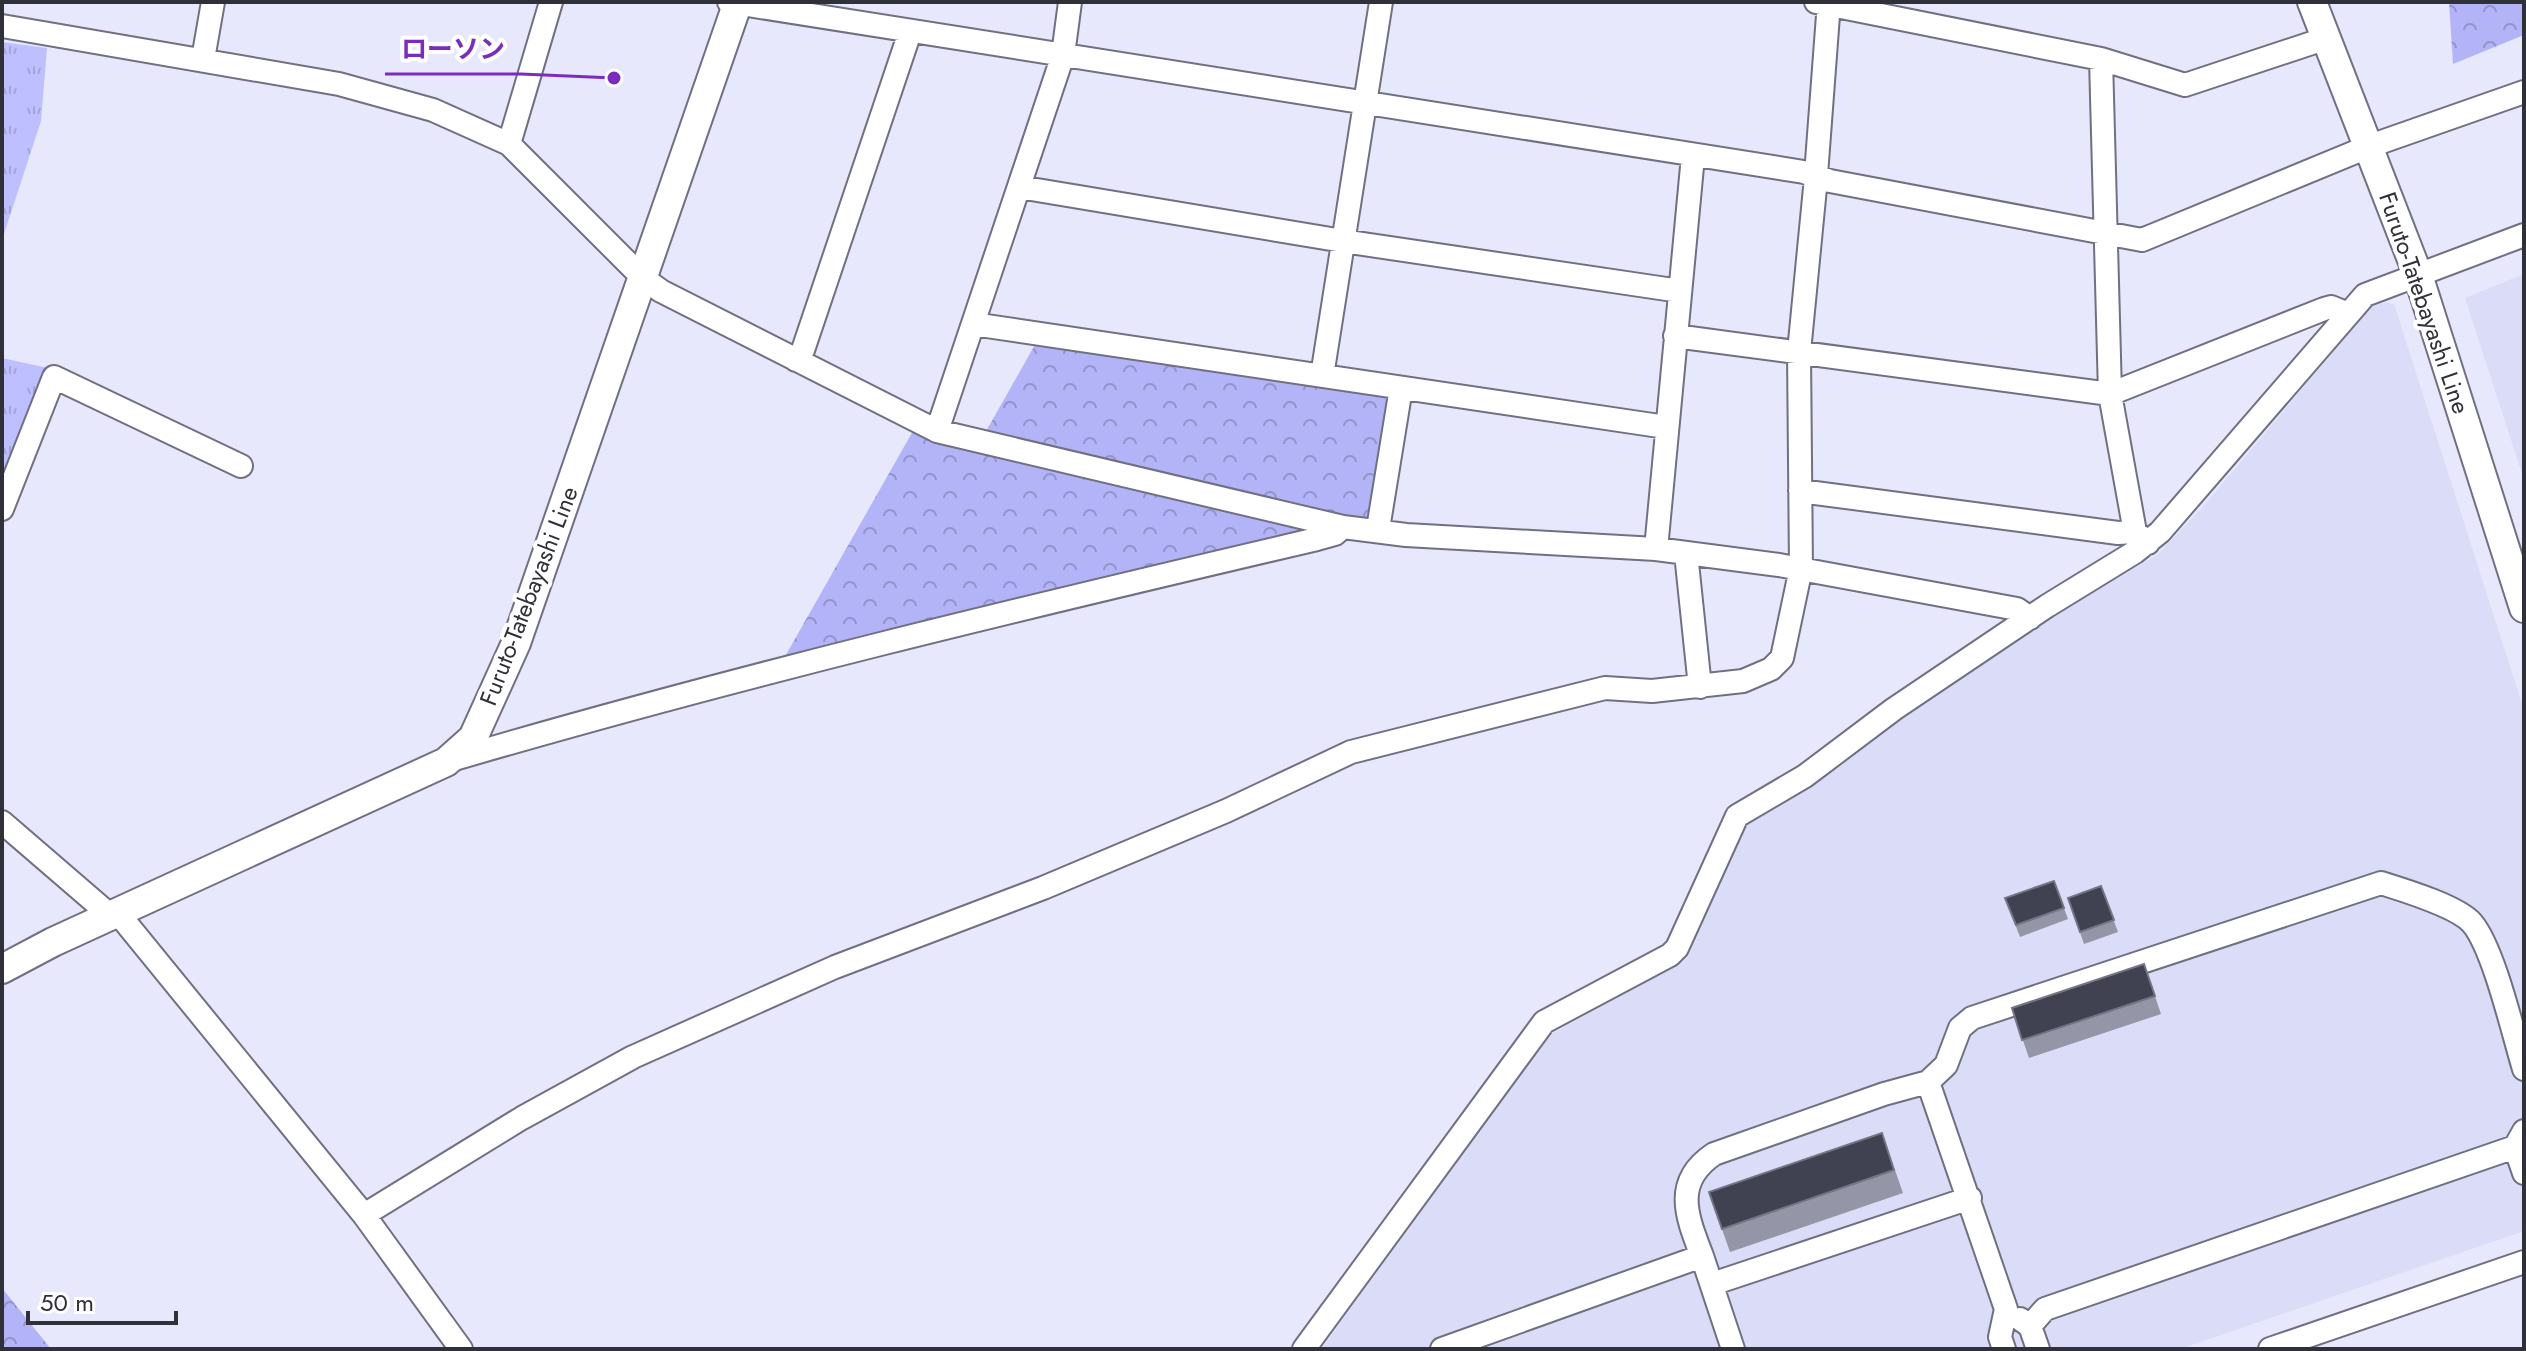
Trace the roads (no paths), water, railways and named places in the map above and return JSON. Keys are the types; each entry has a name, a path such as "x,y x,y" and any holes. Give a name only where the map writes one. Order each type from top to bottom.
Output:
{"main road":[{"name":"Furuto-Tatebayashi Line","path":"2,969 114,914 446,762 473,738 516,643 735,2"},
{"name":"Furuto-Tatebayashi Line","path":"2312,2 2418,275 2524,608"}],"street":[{"path":"203,59 213,2"},
{"path":"509,144 551,2"},
{"path":"735,2 1815,176 2142,240 2370,146 2524,92"},
{"path":"937,431 1063,55 1070,2"},
{"path":"1322,376 1381,2"},
{"path":"364,1215 522,1118 633,1057 835,967 947,926 1226,811 1351,752 1605,688 1652,691 1743,681 1777,664 1782,658 1801,568 1799,352 1815,176 1824,3 2101,59 2185,85 2327,38"},
{"path":"2,26 339,84 420,106 509,144 643,278 661,291 937,431 1343,527 1378,529 1406,535 1656,549 1801,568 2017,609 2030,618"},
{"path":"796,360 803,350 910,32"},
{"path":"2101,59 2110,394 2141,538"},
{"path":"1656,549 1693,156"},
{"path":"1019,187 1343,241 1680,291"},
{"path":"1304,1349 1544,1022 1670,955 1677,948 1737,816 1805,776 1894,709 2030,618 2141,538 2196,494 2365,295 2524,235"},
{"path":"1675,336 2110,394 2324,309 2331,307 2348,314"},
{"path":"973,324 1666,427"},
{"path":"2,509 54,377 241,466"},
{"path":"1378,529 1401,388"},
{"path":"1800,491 2141,538"},
{"path":"446,762 797,664 1317,539 1335,534 1343,527"},
{"path":"1688,554 1700,687"},
{"path":"2,822 114,914 364,1215 461,1349"},
{"path":"1733,1349 1691,1227 1685,1197 1691,1175 1714,1154 1884,1094 1928,1082 1946,1065 1960,1028 1972,1018 2381,883 2421,895 2470,921 2486,948 2524,1069"},
{"path":"1928,1082 2006,1309 2000,1337 2004,1349"},
{"path":"2030,1326 2045,1309 2520,1139 2524,1173"},
{"path":"1712,1284 1970,1198"},
{"path":"1442,1349 1702,1256"},
{"path":"2270,1349 2524,1262"},
{"path":"2006,1309 2030,1326 2038,1349"}],"place":[{"name":"ローソン","path":"614,78"}]}
